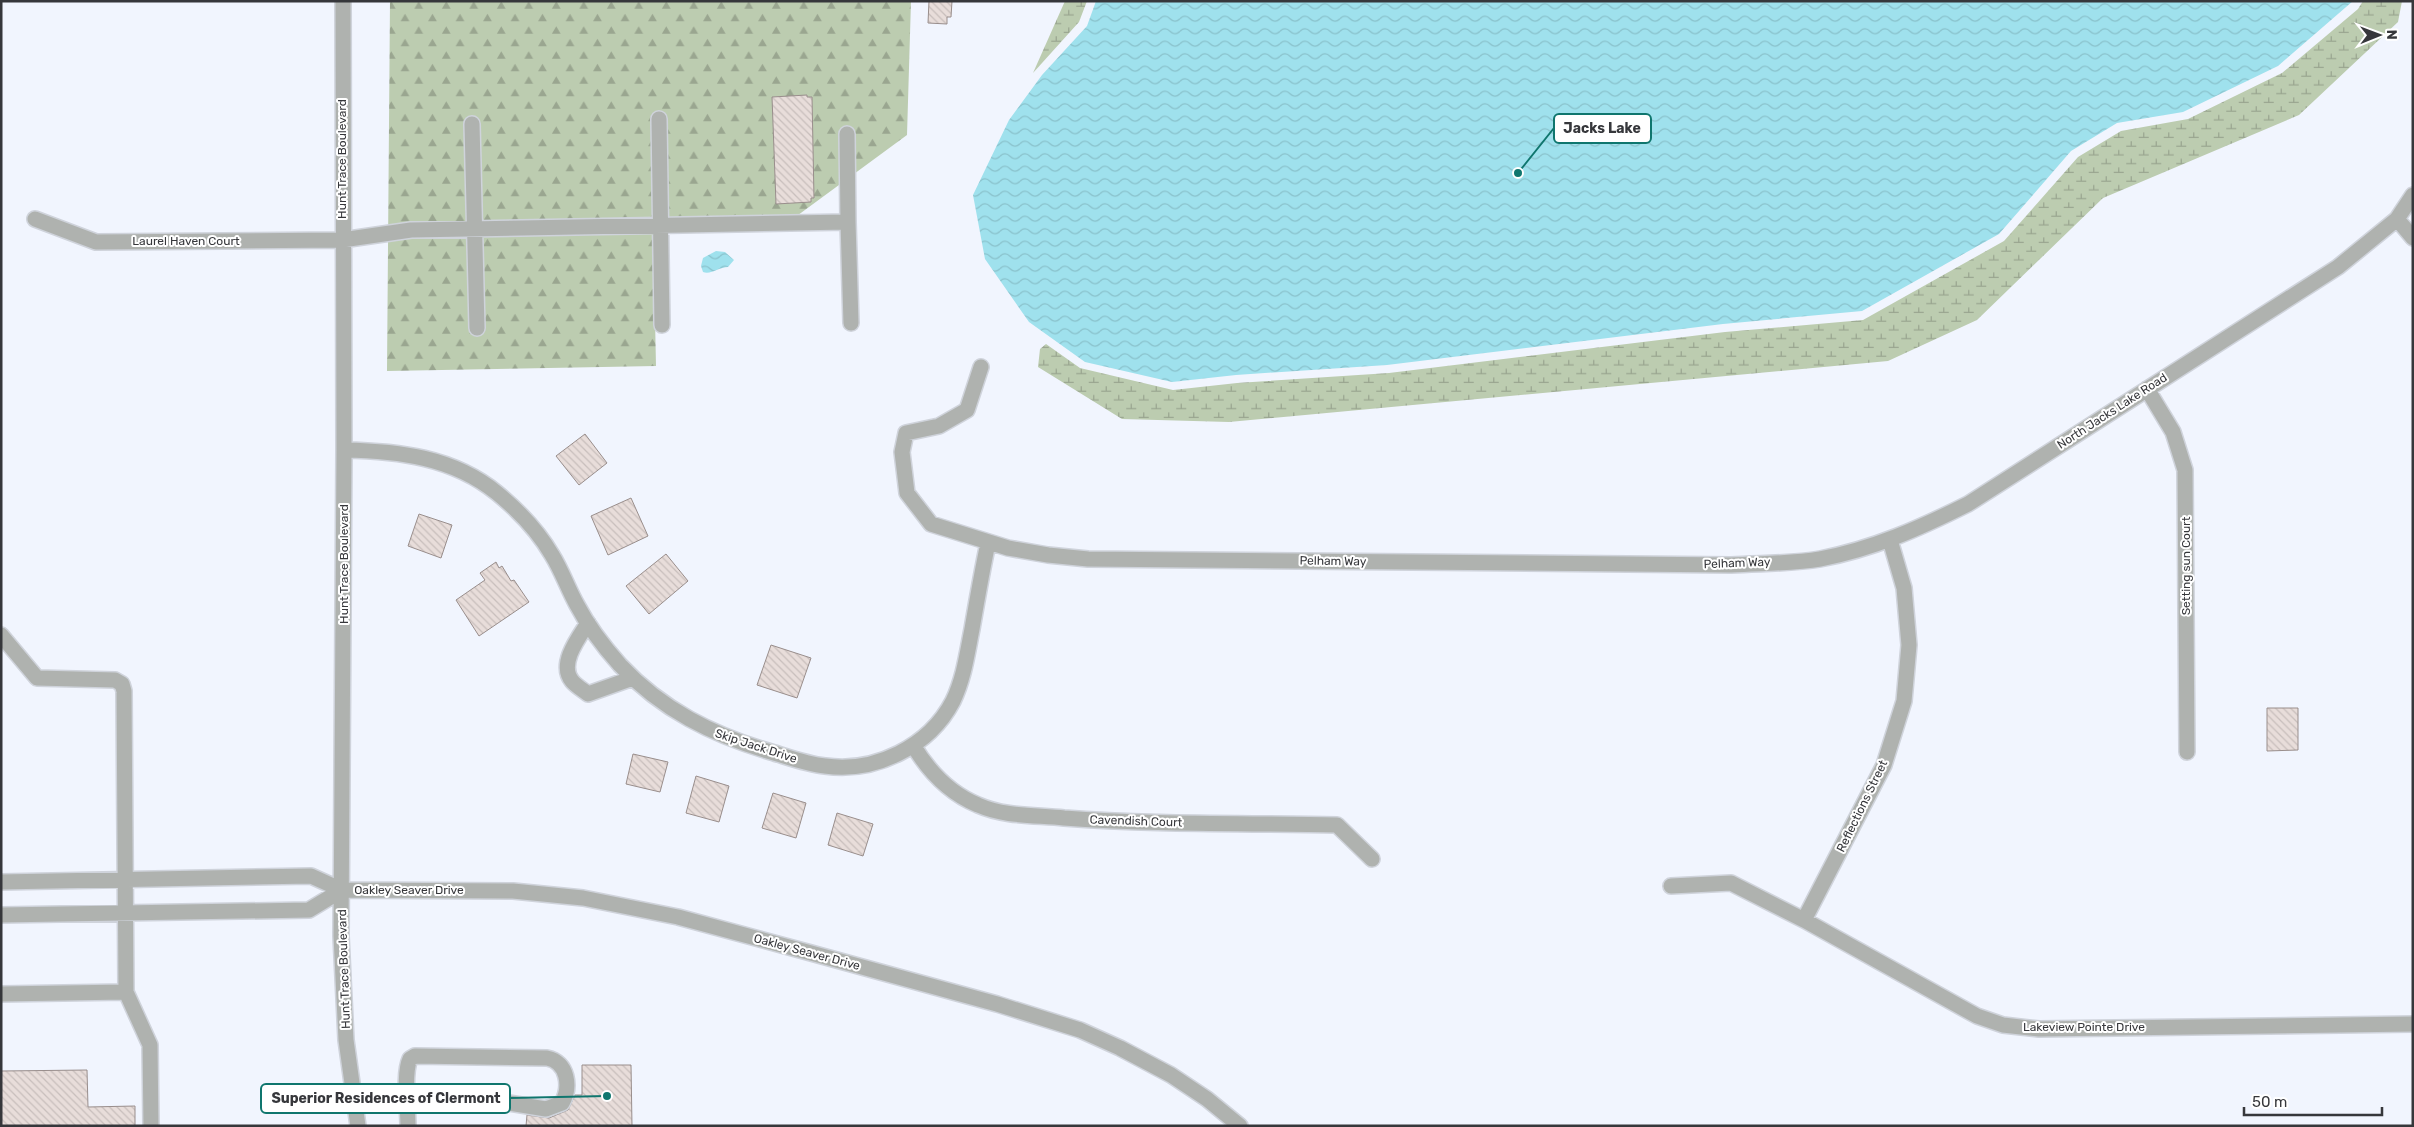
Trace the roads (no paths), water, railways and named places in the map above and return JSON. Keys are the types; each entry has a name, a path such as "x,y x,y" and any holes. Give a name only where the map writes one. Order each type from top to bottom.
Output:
{"street":[{"name":"Hunt Trace Boulevard","path":"343,1 342,936 346,1040 358,1126"},
{"path":"658,119 662,325"},
{"path":"472,124 477,328"},
{"path":"847,134 851,323"},
{"name":"North Jacks Lake Road","path":"1778,562 1818,559 1858,550 1914,531 1968,504 2338,267 2397,219 2413,196"},
{"name":"Laurel Haven Court","path":"35,219 96,242 342,240 411,230 848,222"},
{"path":"2397,219 2413,238"},
{"name":"Pelham Way","path":"981,367 967,410 939,426 906,433 902,452 907,493 931,524 988,543 1048,555 1088,559 1731,565 1778,562"},
{"name":"Setting sun Court","path":"2146,389 2173,432 2185,470 2186,752"},
{"name":"Skip Jack Drive","path":"344,450 382,450 411,454 451,467 495,491 534,529 553,556 588,623 603,644 633,678 675,712 702,727 734,742 808,763 849,767 870,764 894,756 913,745 940,720 952,702 963,678 988,543"},
{"name":"Reflections Street","path":"1804,920 1884,765 1904,701 1909,644 1904,588 1890,540"},
{"path":"588,623 570,651 569,670 571,680 588,694 633,678"},
{"path":"1,634 37,678 116,680 122,684 124,691 126,992 150,1044 151,1126"},
{"name":"Cavendish Court","path":"913,745 924,764 939,781 958,795 980,806 1003,813 1103,821 1337,825 1372,859"},
{"name":"Oakley Seaver Drive","path":"1,882 311,876 342,890 513,891 583,898 687,920 997,1004 1080,1030 1120,1048 1171,1075 1207,1099 1240,1126"},
{"name":"Lakeview Pointe Drive","path":"1672,886 1731,884 1804,920 1977,1016 2003,1025 2039,1029 2413,1024"},
{"name":"Oakley Seaver Drive","path":"1,915 310,910 342,890"},
{"path":"1,994 126,992"},
{"path":"408,1102 484,1099 551,1108 562,1103 567,1090 566,1080 561,1065 554,1059 415,1056 407,1064 408,1126"}],"water":[{"path":"1096,1 2353,1 2278,66 2183,112 2117,123 2071,151 1999,234 1862,311 1723,324 1387,365 1236,375 1172,382 1085,362 1029,322 985,259 973,195 1009,120 1042,75 1087,26"},
{"path":"716,251 725,252 734,260 728,267 706,273 703,272 701,266 703,258"}],"place":[{"name":"Jacks Lake","path":"1518,173"},
{"name":"Superior Residences of Clermont","path":"607,1096"}]}
